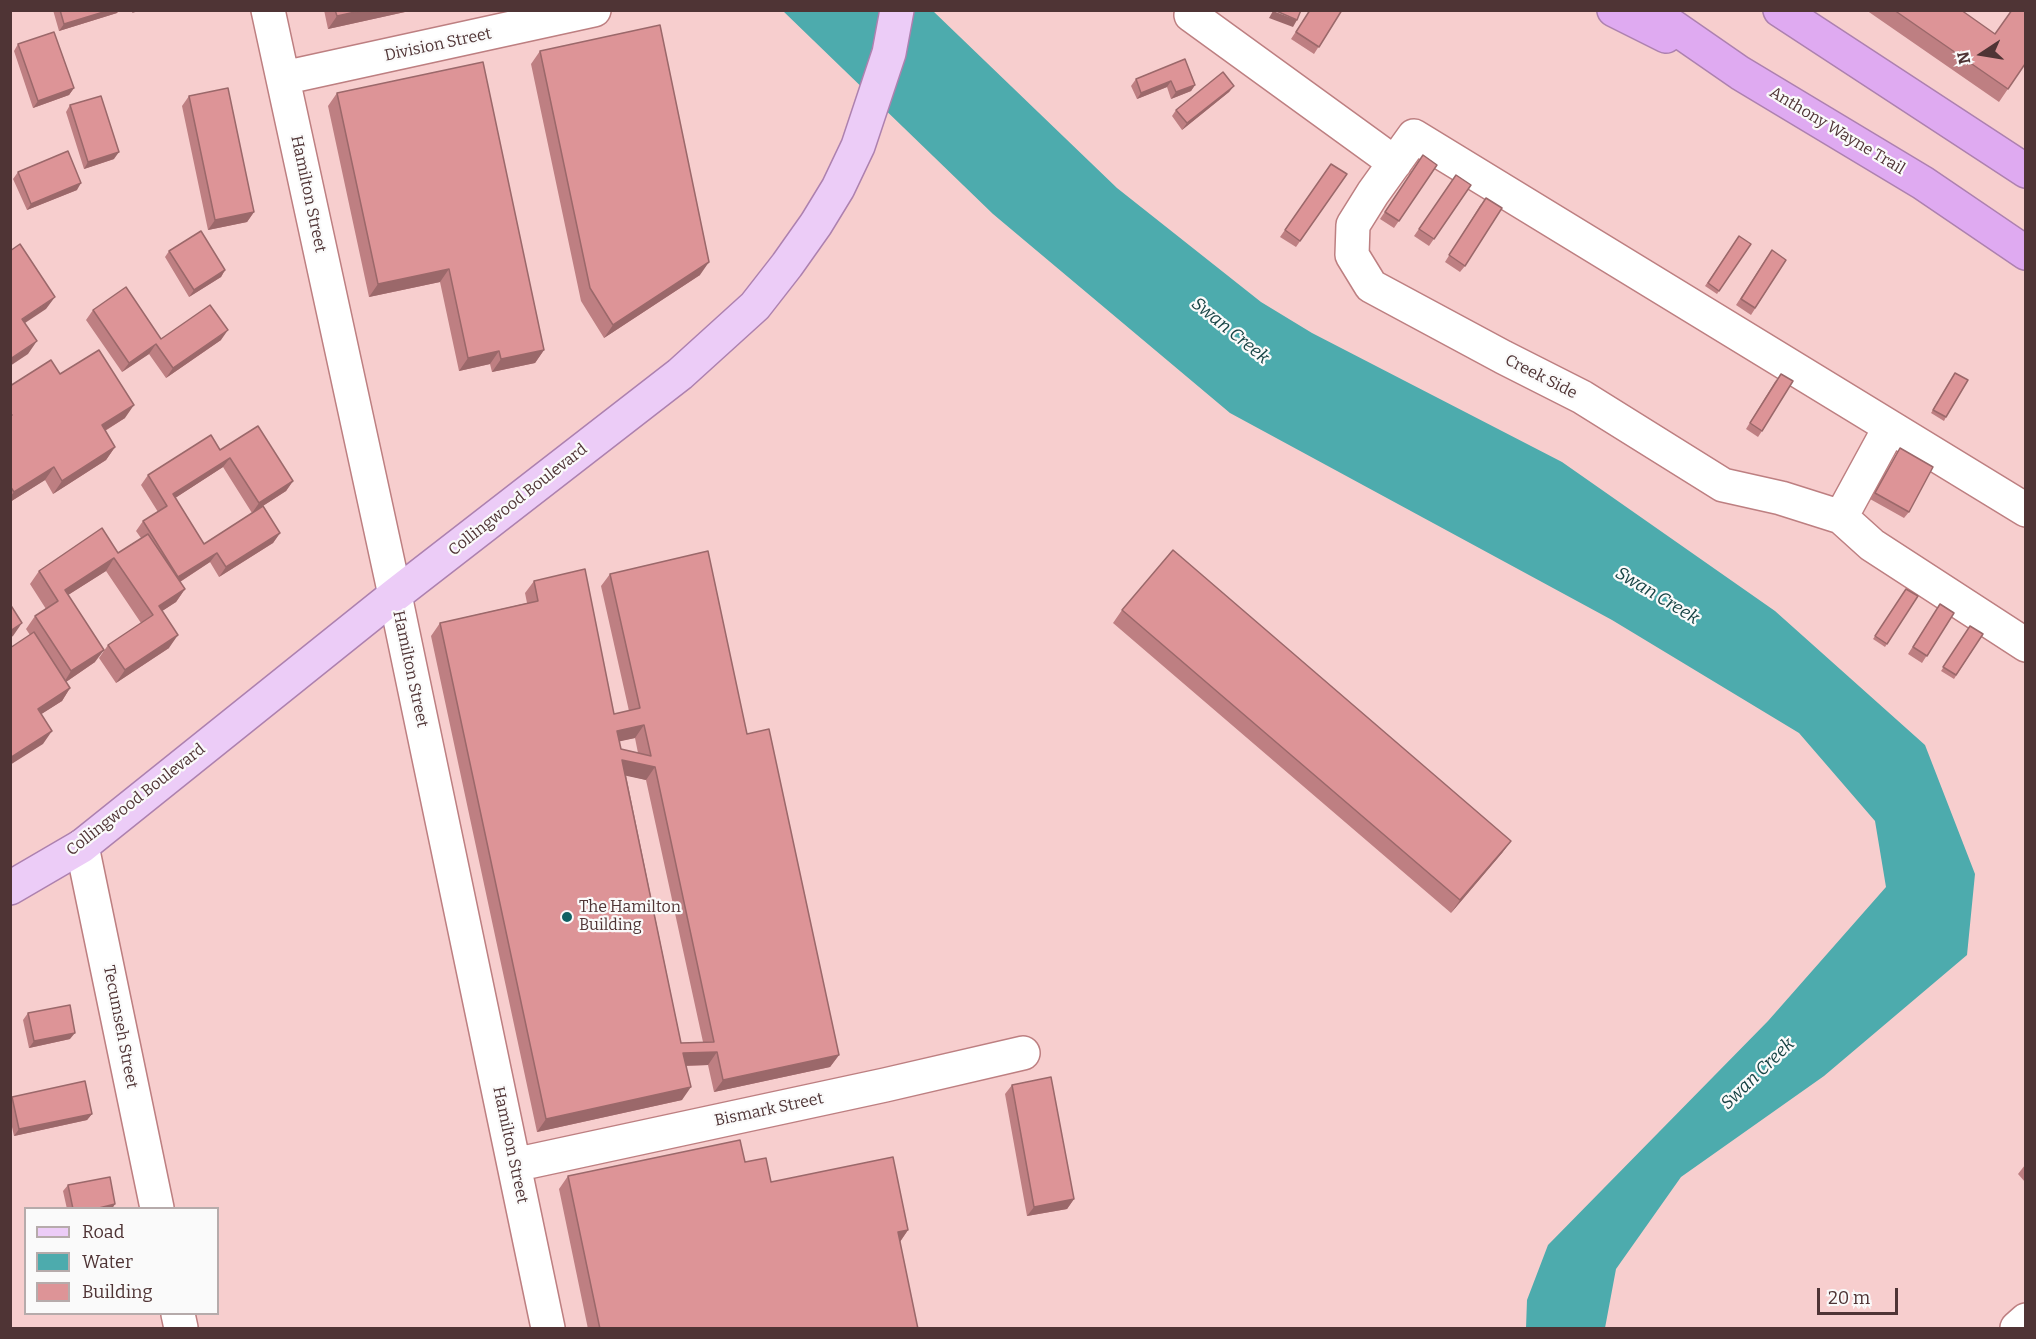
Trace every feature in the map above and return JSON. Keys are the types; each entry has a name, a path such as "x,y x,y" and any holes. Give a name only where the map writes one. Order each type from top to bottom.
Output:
{"highway":[{"path":"1614,10 1740,73"},
{"name":"Anthony Wayne Trail","path":"1649,10 1740,73 1923,183 2025,253"},
{"path":"1780,10 2025,171"}],"main road":[{"name":"Collingwood Boulevard","path":"10,888 82,846 395,595 680,374 755,306 816,224 838,188 858,146 889,53 897,10"}],"street":[{"name":"Hamilton Street","path":"268,10 395,595 548,1329"},
{"name":"Division Street","path":"283,78 594,10"},
{"path":"1191,15 1395,163"},
{"name":"Creek Side","path":"2025,510 1414,136 1353,225 1352,255 1371,286 1582,397 1723,485 1781,498 1841,517 1872,545 2025,645"},
{"path":"1841,517 1890,427"},
{"name":"Tecumseh Street","path":"82,846 157,1207"},
{"name":"Bismark Street","path":"514,1165 885,1086 1023,1053"},
{"path":"2017,1329 2025,1320"}],"water":[{"name":"Swan Creek","path":"783,11 933,11 1117,188 1261,302 1312,333 1562,462 1775,611 1925,745 1975,874 1967,955 1824,1076 1681,1177 1616,1269 1605,1328 1526,1328 1527,1300 1548,1245 1768,1021 1886,887 1875,821 1799,733 1612,620 1230,413 993,214"}],"building":[{"path":"60,10 110,10 64,24"},
{"path":"335,10 364,10 337,16"},
{"path":"1274,10 1301,10 1297,20"},
{"path":"1310,10 1342,10 1319,47 1296,32"},
{"path":"1894,10 1961,10 1995,34 2012,10 2025,10 2025,64 2008,89"},
{"path":"660,25 709,262 613,325 590,288 540,51"},
{"path":"54,32 74,88 38,101 18,44"},
{"path":"1185,59 1195,85 1176,92 1171,81 1141,93 1136,79"},
{"path":"483,62 544,350 501,359 499,351 468,358 449,269 378,284 337,93"},
{"path":"1223,72 1234,86 1187,123 1176,110"},
{"path":"228,88 254,212 215,220 189,96"},
{"path":"101,96 119,152 88,162 70,105"},
{"path":"68,151 81,183 31,204 18,172"},
{"path":"1423,155 1437,165 1399,221 1385,212"},
{"path":"1331,164 1347,174 1300,241 1285,230"},
{"path":"1456,175 1471,185 1434,239 1419,229"},
{"path":"1486,198 1502,208 1465,266 1449,255"},
{"path":"201,231 225,270 194,290 169,251"},
{"path":"1739,236 1751,244 1719,291 1708,283"},
{"path":"20,244 55,297 22,319 37,341 10,359 10,251"},
{"path":"1772,250 1786,260 1755,308 1741,299"},
{"path":"126,287 161,339 210,305 228,330 173,368 156,344 129,363 93,310"},
{"path":"99,350 134,405 102,425 115,447 62,481 54,467 14,492 10,486 10,416 12,415 10,413 10,386 51,360 60,374"},
{"path":"1955,373 1968,380 1946,417 1933,410"},
{"path":"1781,374 1793,381 1762,431 1750,423"},
{"path":"258,426 293,481 259,503 230,458 173,494 204,544 263,506 280,533 226,567 217,553 178,577 143,521 167,506 148,475 211,435 220,450"},
{"path":"1900,448 1933,467 1909,512 1875,493"},
{"path":"102,528 118,553 148,534 185,589 159,606 178,635 125,670 108,645 153,615 114,558 65,590 104,650 71,671 35,616 58,601 39,571"},
{"path":"1173,550 1511,841 1460,900 1122,610"},
{"name":"The Hamilton Building","path":"708,551 747,734 769,729 839,1055 723,1080 717,1052 683,1053 691,1087 546,1119 440,623 538,601 534,581 585,569 614,714 640,708 610,574","holes":["644,725 651,756 621,749 617,731","622,760 655,767 714,1042 681,1043"]},
{"path":"1906,589 1918,596 1887,644 1875,636"},
{"path":"10,604 22,623 10,631"},
{"path":"1940,604 1954,613 1927,656 1913,647"},
{"path":"1970,626 1983,634 1956,675 1943,667"},
{"path":"34,632 70,688 38,709 52,731 10,758 10,648"},
{"path":"70,1005 75,1033 34,1041 28,1013"},
{"path":"1051,1077 1074,1199 1034,1207 1012,1085"},
{"path":"85,1081 92,1114 19,1129 12,1097"},
{"path":"740,1140 745,1162 766,1158 771,1182 893,1157 908,1230 898,1232 918,1329 600,1329 568,1176"},
{"path":"110,1177 115,1204 103,1207 73,1207 68,1185"}],"place":[{"name":"The Hamilton Building","path":"567,917"}]}
